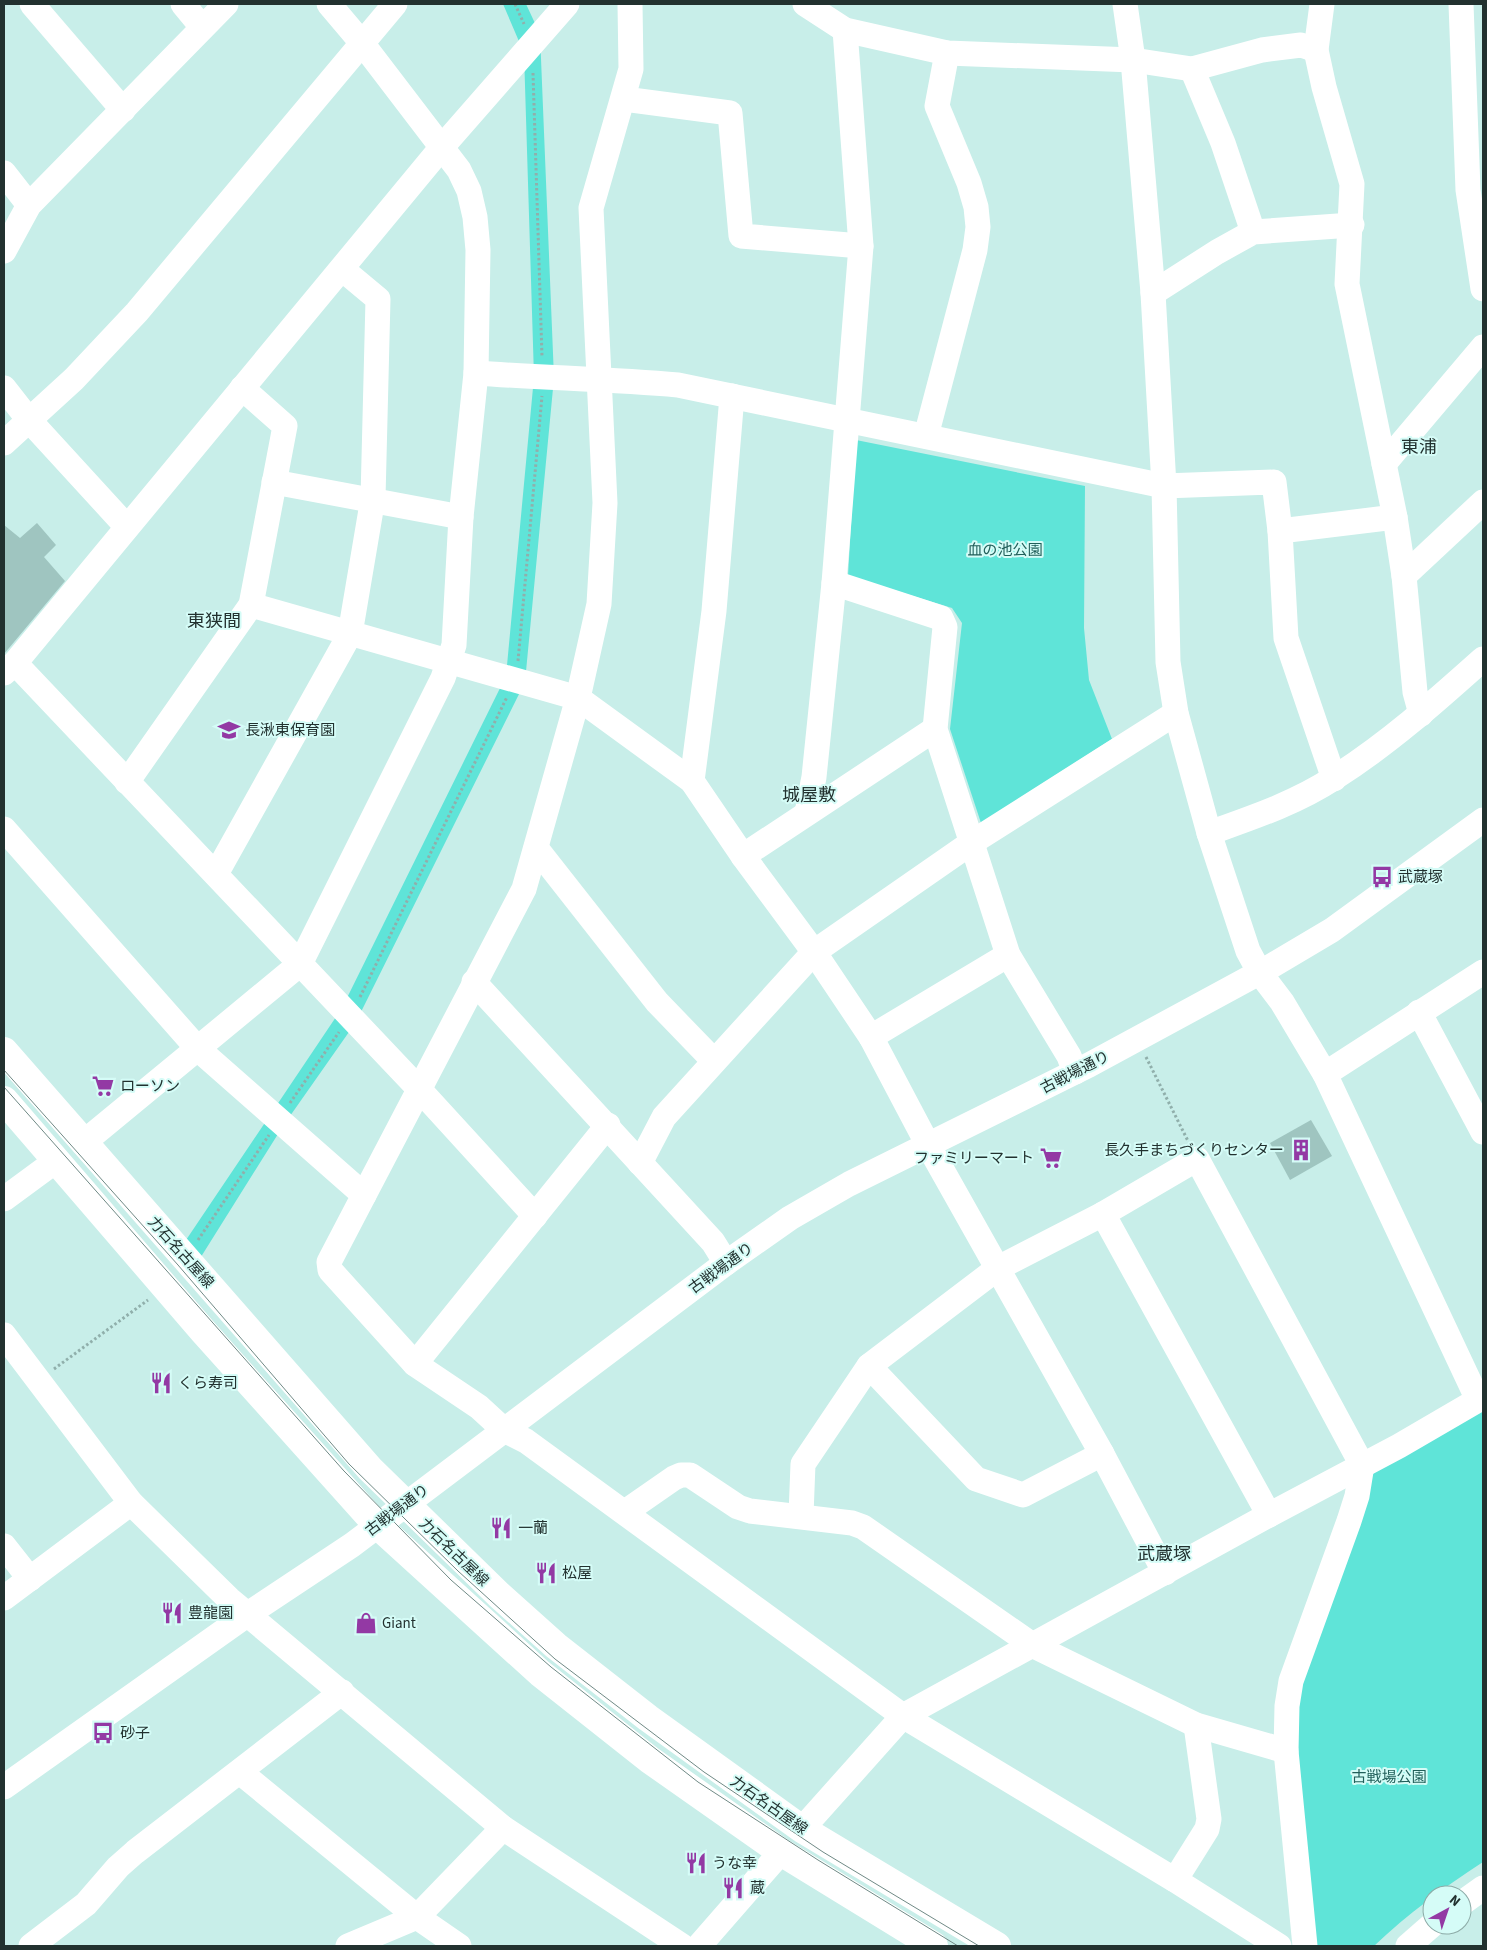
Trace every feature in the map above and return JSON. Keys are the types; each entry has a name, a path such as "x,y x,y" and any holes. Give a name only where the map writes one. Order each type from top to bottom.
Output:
{"main road":[{"name":"力石名古屋線","path":"4,1051 370,1469 499,1596 556,1646 664,1729 802,1829 997,1946"},
{"name":"力石名古屋線","path":"4,1100 203,1331 377,1525 540,1673 650,1760 781,1852 934,1946"}],"street":[{"path":"32,4 123,110"},
{"path":"183,4 202,27"},
{"path":"4,251 30,205 226,4"},
{"path":"83,1143 300,964 440,685 454,646 461,517 476,373 478,250 475,217 469,191 459,170 362,43 329,4"},
{"path":"4,444 74,379 137,312 395,4"},
{"path":"535,1216 419,1089 216,874 126,782 9,668 128,527 442,146 567,4"},
{"path":"630,4 631,69 624,99 591,208 605,502 604,542 599,604 578,698 524,890 474,982 329,1262 330,1270 415,1364 479,1406 504,1430 526,1441 903,1716 1175,1880 1279,1946"},
{"path":"805,4 845,30 947,53 1133,60 1192,69 1262,50 1301,45 1316,50"},
{"path":"802,1829 903,1716 1034,1646 1481,1399 1325,1074 1282,1002 1260,973 1248,951 1209,833 1176,713 1168,662 1164,486 1153,293 1133,60 1125,4"},
{"path":"1322,4 1316,50 1324,87 1352,184 1352,225 1347,284 1395,517 1404,576 1415,692 1421,714"},
{"path":"1461,4 1473,77 1475,189 1483,289"},
{"path":"807,813 814,777 834,583 862,246 845,30"},
{"path":"926,436 975,250 978,227 969,184 937,106 947,53"},
{"path":"1192,69 1223,143 1253,232"},
{"path":"624,99 730,113 741,236 862,246"},
{"path":"4,172 30,205"},
{"path":"1153,293 1217,252 1253,232 1352,225"},
{"path":"216,874 350,634 373,498 378,299 342,269"},
{"path":"1384,464 1483,347"},
{"path":"476,373 543,378 599,378 678,385 1164,486 1274,482 1280,531 1286,638 1334,779"},
{"path":"4,388 29,420 128,527"},
{"path":"126,782 251,605 285,426 242,388"},
{"path":"692,781 714,611 732,396"},
{"path":"274,482 373,498 461,517"},
{"path":"1404,576 1483,502"},
{"path":"1280,531 1395,517"},
{"path":"834,583 941,618 945,627 934,730 1008,955 1069,1056 1075,1072"},
{"path":"251,605 578,698 692,781 872,1037 928,1145 1102,1454 1165,1573"},
{"path":"1209,833 1277,808 1334,779 1421,714 1483,659"},
{"path":"640,1163 664,1117 814,952 971,843 1176,713"},
{"path":"743,856 934,730"},
{"name":"古戦場通り","path":"4,1787 248,1614 352,1545 726,1263 790,1218 849,1184 1075,1072 1260,973 1332,930 1483,820"},
{"path":"4,829 198,1050 364,1195"},
{"path":"536,848 657,1002 714,1061"},
{"path":"872,1037 1008,955"},
{"path":"1325,1074 1483,972"},
{"path":"474,982 608,1125 640,1163 713,1242 726,1263"},
{"path":"1419,1012 1483,1132"},
{"path":"415,1364 608,1125"},
{"path":"801,1515 803,1464 869,1366 998,1268 1103,1214 1197,1159 1362,1465 1357,1496 1291,1680 1287,1706 1286,1751 1305,1946"},
{"path":"4,1199 57,1160"},
{"path":"1103,1214 1269,1515"},
{"path":"4,1335 130,1503 229,1599 503,1828 682,1946"},
{"path":"869,1366 976,1479 1023,1495 1102,1454"},
{"path":"625,1512 674,1478 681,1475 690,1475 738,1507 750,1511 801,1515 852,1523 863,1527 1034,1646 1196,1725 1286,1751"},
{"path":"4,1598 130,1503"},
{"path":"4,1546 30,1579"},
{"path":"31,1946 86,1904 118,1867 135,1852 342,1692"},
{"path":"1175,1880 1207,1829 1210,1819 1196,1725"},
{"path":"240,1772 417,1917 459,1946"},
{"path":"348,1946 417,1917 503,1828"},
{"path":"699,1946 781,1852"},
{"path":"1472,1896 1483,1888"},
{"path":"1408,1946 1422,1934"}],"path":[{"path":"1137,1039 1197,1159"},
{"path":"38,1381 155,1295"}],"green space":[{"path":"503,4 526,4 540,34 554,378 525,682 356,1022 283,1126 199,1260 184,1243 342,1008 506,676 534,377 524,53"},
{"name":"血の池公園","path":"856,440 1085,486 1084,628 1089,680 1112,739 981,823 950,729 962,623 952,608 848,576"},
{"name":"古戦場公園","path":"1483,1410 1483,1862 1449,1885 1422,1885 1422,1905 1374,1946 1310,1946 1295,1705 1368,1475"}],"building":[{"path":"37,523 56,545 44,557 65,581 4,654 4,525 20,538"},
{"name":"長久手まちづくりセンター","path":"1311,1120 1332,1156 1290,1180 1270,1143"}],"tram line":[{"path":"4,1070 178,1265 349,1464 458,1571 555,1659 704,1772 823,1852 979,1946"},
{"path":"4,1087 344,1471 451,1580 551,1667 698,1782 818,1860 958,1946"}],"place":[{"name":"長湫東保育園","path":"229,730"},
{"name":"武蔵塚","path":"1382,877"},
{"name":"ローソン","path":"103,1086"},
{"name":"長久手まちづくりセンター","path":"1301,1150"},
{"name":"ファミリーマート","path":"1051,1158"},
{"name":"くら寿司","path":"161,1383"},
{"name":"一蘭","path":"501,1528"},
{"name":"松屋","path":"546,1573"},
{"name":"豊龍園","path":"172,1613"},
{"name":"Giant","path":"366,1623"},
{"name":"砂子","path":"103,1733"},
{"name":"うな幸","path":"696,1863"},
{"name":"蔵","path":"733,1888"}],"district":[{"name":"東浦","path":"1419,447"},
{"name":"東狭間","path":"214,621"},
{"name":"城屋敷","path":"809,795"},
{"name":"武蔵塚","path":"1164,1554"}]}
